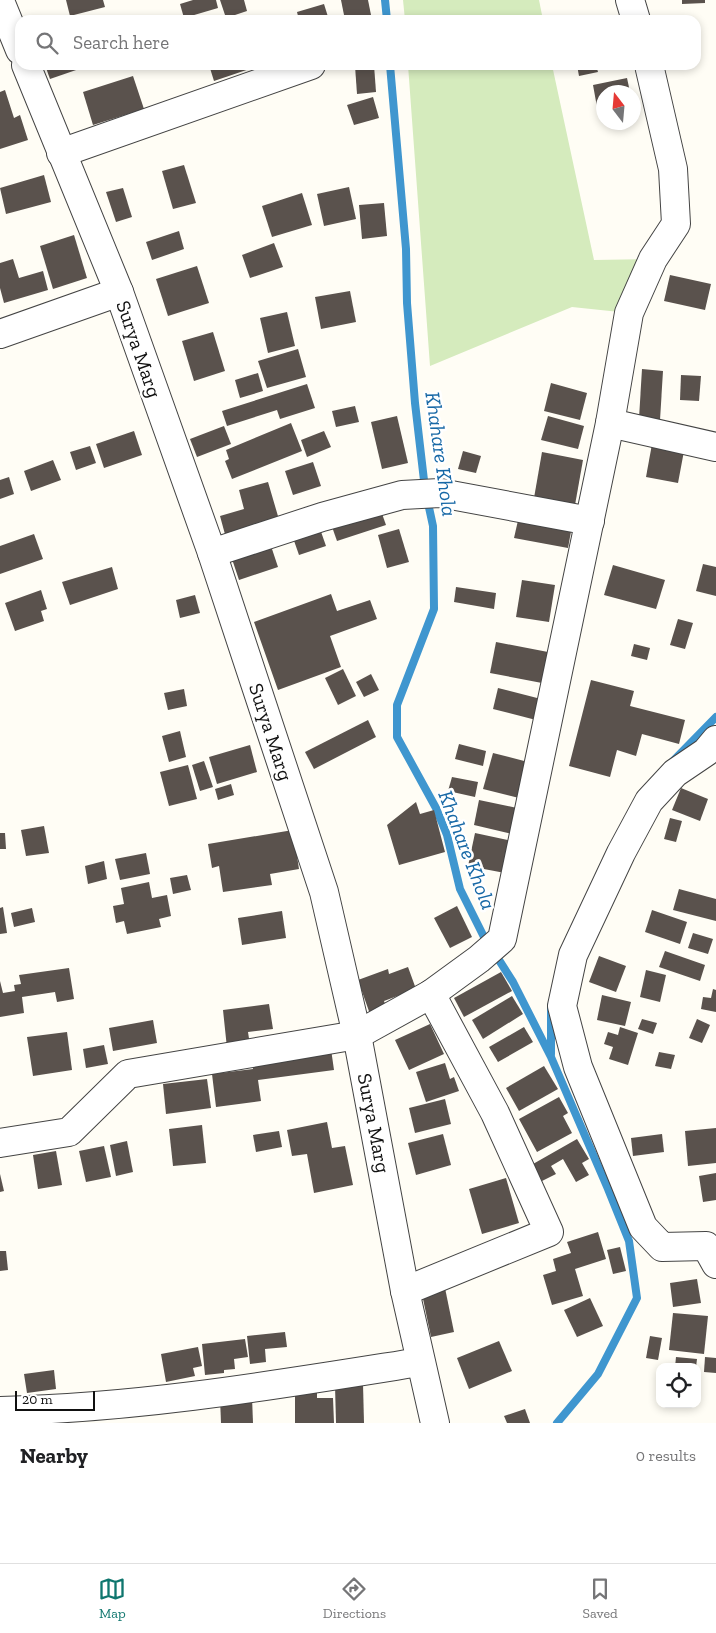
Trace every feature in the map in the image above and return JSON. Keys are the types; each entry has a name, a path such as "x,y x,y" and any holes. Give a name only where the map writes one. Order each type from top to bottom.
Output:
{"street":[{"path":"630,0 634,15"},
{"path":"0,1 15,38"},
{"name":"Surya Marg","path":"28,70 119,292 212,553 324,892 357,1035 405,1290 435,1423"},
{"path":"61,153 297,70"},
{"path":"0,1142 69,1132 128,1074 357,1035 431,994 479,959 502,939 610,423 629,313 653,258 676,224 673,169 650,70"},
{"path":"0,334 119,292"},
{"path":"610,423 716,446"},
{"path":"212,553 322,517 402,495 440,493 590,521"},
{"path":"716,740 706,752 675,773 650,801 621,853 573,955 562,1006 578,1068 643,1227 662,1246 706,1246 716,1264"},
{"path":"405,1290 549,1232 494,1113 431,994"},
{"path":"0,1410 132,1404 223,1393 420,1362"}],"green space":[{"path":"403,0 539,0 542,15 404,15"},
{"path":"408,70 553,70 594,260 653,259 629,313 572,307 430,366"}],"building":[{"path":"66,0 103,0 105,7 70,15"},
{"path":"193,0 216,0 218,8 194,15 183,15 180,4"},
{"path":"220,0 244,0 247,11 235,15 225,15"},
{"path":"341,0 368,0 371,15 344,15"},
{"path":"682,0 705,0 705,3 682,4"},
{"path":"324,4 327,15 298,15 297,12"},
{"path":"47,70 76,70 50,79"},
{"path":"211,70 246,70 214,81"},
{"path":"355,70 374,70 376,92 357,94"},
{"path":"578,70 597,70 598,72 579,76"},
{"path":"133,76 144,109 93,125 83,92"},
{"path":"627,78 628,85 596,85 596,102 593,85"},
{"path":"5,90 14,118 20,115 28,140 0,149 0,92"},
{"path":"373,97 379,118 354,125 347,105"},
{"path":"184,165 196,203 173,209 162,171"},
{"path":"44,175 51,202 6,214 0,188"},
{"path":"349,187 356,219 324,226 317,194"},
{"path":"123,188 132,217 116,222 106,192"},
{"path":"302,193 312,225 272,237 262,206"},
{"path":"384,203 387,236 362,239 359,205"},
{"path":"179,231 184,249 152,260 146,242"},
{"path":"74,235 87,278 53,289 40,246"},
{"path":"274,243 283,267 250,278 242,255"},
{"path":"13,259 19,278 43,271 48,290 4,303 0,288 0,263"},
{"path":"197,266 209,303 168,316 156,279"},
{"path":"670,275 711,284 705,310 664,301"},
{"path":"350,291 356,322 321,329 315,297"},
{"path":"287,312 295,346 268,353 260,318"},
{"path":"213,332 225,371 194,381 182,341"},
{"path":"298,349 306,377 267,388 258,361"},
{"path":"642,369 663,371 660,420 639,418"},
{"path":"258,373 263,391 240,398 235,380"},
{"path":"681,375 701,376 699,401 680,400"},
{"path":"551,383 587,393 580,420 544,411"},
{"path":"307,384 315,408 280,419 277,410 227,426 222,411"},
{"path":"355,406 359,422 336,427 332,411"},
{"path":"397,416 408,463 382,469 371,422"},
{"path":"548,416 584,426 578,449 541,440"},
{"path":"291,423 302,451 232,479 225,461 229,459 226,450"},
{"path":"224,426 231,444 197,457 190,439"},
{"path":"134,431 142,455 104,468 96,444"},
{"path":"324,431 331,447 307,457 301,440"},
{"path":"652,444 684,451 678,483 646,477"},
{"path":"90,446 96,463 76,470 70,452"},
{"path":"463,451 481,456 476,473 458,469"},
{"path":"542,452 583,460 575,505 534,498"},
{"path":"53,460 61,480 31,491 24,471"},
{"path":"313,462 321,486 293,495 285,471"},
{"path":"9,477 14,494 0,499 0,480"},
{"path":"268,482 280,523 226,538 220,516 244,509 239,490"},
{"path":"380,508 386,525 337,541 331,524"},
{"path":"519,516 572,526 568,548 514,538"},
{"path":"319,526 326,546 299,555 292,535"},
{"path":"399,529 409,562 387,568 378,535"},
{"path":"34,534 43,559 0,574 0,546"},
{"path":"271,546 278,567 239,580 232,559"},
{"path":"703,564 716,567 716,596 696,591"},
{"path":"613,565 665,580 656,609 604,595"},
{"path":"112,567 118,589 70,605 62,582"},
{"path":"522,580 555,585 549,622 516,617"},
{"path":"456,587 496,593 494,609 454,602"},
{"path":"41,590 47,609 41,611 44,621 15,631 5,603"},
{"path":"331,594 337,611 370,600 377,619 330,636 341,667 278,690 254,622"},
{"path":"195,595 200,613 180,618 176,600"},
{"path":"678,619 693,623 685,649 670,645"},
{"path":"496,642 548,652 542,683 490,673"},
{"path":"634,644 650,648 647,660 631,656"},
{"path":"343,669 356,696 338,705 325,678"},
{"path":"371,674 379,690 364,697 356,682"},
{"path":"591,680 634,691 630,706 685,720 679,744 642,734 636,756 617,750 610,777 569,766"},
{"path":"498,688 541,699 536,720 493,709"},
{"path":"184,689 187,706 168,710 164,693"},
{"path":"368,720 376,737 314,769 305,752"},
{"path":"180,731 186,757 169,762 162,736"},
{"path":"459,744 486,751 483,766 455,759"},
{"path":"250,745 257,772 217,784 209,757"},
{"path":"493,753 528,762 519,798 483,789"},
{"path":"204,761 213,787 200,791 192,765"},
{"path":"188,765 197,799 169,806 160,772"},
{"path":"452,777 478,782 475,797 448,791"},
{"path":"231,784 234,795 218,800 215,789"},
{"path":"681,788 708,799 700,821 672,810"},
{"path":"479,800 517,808 512,834 474,825"},
{"path":"416,802 420,814 434,810 445,852 399,865 387,825"},
{"path":"670,818 682,821 676,842 664,839"},
{"path":"44,826 49,853 26,856 21,830"},
{"path":"293,830 299,869 270,874 272,885 223,892 219,866 212,868 208,844"},
{"path":"0,833 5,833 6,849 0,849"},
{"path":"475,833 512,841 505,873 468,866"},
{"path":"146,853 150,874 120,880 115,859"},
{"path":"104,861 107,879 88,884 85,866"},
{"path":"187,875 191,890 173,894 170,878"},
{"path":"149,882 152,898 167,895 171,916 159,919 161,927 127,934 124,921 116,923 113,906 124,904 121,888"},
{"path":"679,889 716,899 716,921 673,910"},
{"path":"457,906 472,937 450,948 434,918"},
{"path":"3,907 7,933 0,934 0,908"},
{"path":"32,908 35,922 14,927 11,913"},
{"path":"652,910 687,922 680,944 645,932"},
{"path":"282,911 286,938 242,945 238,918"},
{"path":"693,933 713,939 708,954 688,948"},
{"path":"665,951 705,965 700,981 659,967"},
{"path":"599,956 626,966 616,992 589,982"},
{"path":"408,967 416,989 384,1001 388,1012 371,1017 358,980 388,969 389,974"},
{"path":"69,968 74,999 57,1002 55,992 22,997 24,1013 0,1017 0,981 3,993 15,991 14,985 21,984 19,975"},
{"path":"646,970 666,975 660,1002 640,997"},
{"path":"501,972 512,991 464,1017 454,998"},
{"path":"713,989 716,990 716,1012 701,1009 703,997 711,998"},
{"path":"602,995 631,1002 625,1026 597,1020"},
{"path":"512,996 523,1014 483,1039 472,1020"},
{"path":"269,1004 273,1029 248,1032 250,1045 227,1048 223,1010"},
{"path":"642,1019 657,1023 653,1034 638,1029"},
{"path":"697,1019 710,1025 702,1043 689,1038"},
{"path":"153,1020 157,1043 113,1051 109,1028"},
{"path":"430,1024 444,1054 409,1070 395,1040"},
{"path":"524,1027 533,1042 498,1062 489,1047"},
{"path":"620,1027 638,1033 628,1065 609,1059 613,1047 604,1044 608,1032 618,1035"},
{"path":"67,1032 72,1070 33,1076 27,1037"},
{"path":"104,1045 108,1064 86,1068 83,1049"},
{"path":"331,1049 334,1070 258,1080 261,1101 216,1107 212,1074 253,1069 252,1060"},
{"path":"659,1052 675,1055 671,1069 655,1066"},
{"path":"445,1063 450,1079 454,1077 459,1091 426,1102 416,1072"},
{"path":"544,1066 558,1089 519,1111 506,1088"},
{"path":"207,1079 211,1108 166,1114 163,1084"},
{"path":"559,1097 568,1113 563,1116 572,1133 537,1152 519,1119"},
{"path":"445,1099 451,1124 415,1133 409,1108"},
{"path":"327,1122 332,1148 345,1146 353,1185 314,1193 307,1154 292,1156 287,1130"},
{"path":"202,1125 206,1163 173,1166 169,1129"},
{"path":"716,1128 716,1163 688,1166 685,1131"},
{"path":"279,1131 282,1147 256,1152 253,1135"},
{"path":"443,1134 451,1165 416,1175 408,1143"},
{"path":"662,1134 664,1152 633,1156 631,1138"},
{"path":"577,1139 589,1159 582,1163 589,1175 576,1182 563,1159 551,1166 556,1174 542,1181 533,1164"},
{"path":"127,1141 133,1172 116,1176 110,1145"},
{"path":"104,1146 111,1177 86,1182 79,1151"},
{"path":"56,1151 62,1185 38,1189 33,1155"},
{"path":"716,1173 716,1200 703,1202 699,1176"},
{"path":"0,1174 4,1191 0,1192"},
{"path":"506,1178 519,1223 482,1234 469,1189"},
{"path":"598,1232 606,1259 575,1269 583,1296 552,1305 543,1275 556,1271 553,1259 571,1253 567,1242"},
{"path":"620,1247 626,1271 613,1274 607,1250"},
{"path":"0,1251 6,1251 8,1270 0,1271"},
{"path":"697,1279 701,1303 673,1307 670,1283"},
{"path":"445,1288 454,1332 431,1337 422,1294"},
{"path":"590,1298 603,1326 577,1337 564,1310"},
{"path":"673,1313 708,1316 704,1354 669,1350"},
{"path":"285,1332 287,1347 265,1349 266,1362 250,1364 247,1336"},
{"path":"650,1336 662,1338 658,1360 646,1358"},
{"path":"245,1339 248,1357 234,1359 235,1369 224,1370 224,1373 205,1375 202,1344"},
{"path":"499,1341 512,1371 469,1389 457,1358"},
{"path":"198,1347 202,1366 193,1368 195,1376 166,1382 161,1354"},
{"path":"676,1357 697,1359 696,1363 675,1363"},
{"path":"705,1357 716,1358 716,1373 704,1372"},
{"path":"54,1370 56,1389 27,1393 24,1374"},
{"path":"363,1384 364,1423 336,1423 335,1385"},
{"path":"295,1392 317,1392 317,1398 333,1398 334,1423 295,1423"},
{"path":"252,1397 253,1423 221,1423 220,1398"},
{"path":"525,1409 530,1423 507,1423 504,1416"}],"waterway":[{"name":"Khahare Khola","path":"385,0 386,15"},
{"name":"Khahare Khola","path":"390,70 406,249 407,303 415,403 425,489 433,526 434,609 397,705 397,737 436,808 447,835 460,889 483,935 513,982 551,1057 608,1189 629,1241 637,1298 598,1374 557,1423"},
{"path":"672,762 716,717"},
{"path":"551,1006 551,1054"}]}
